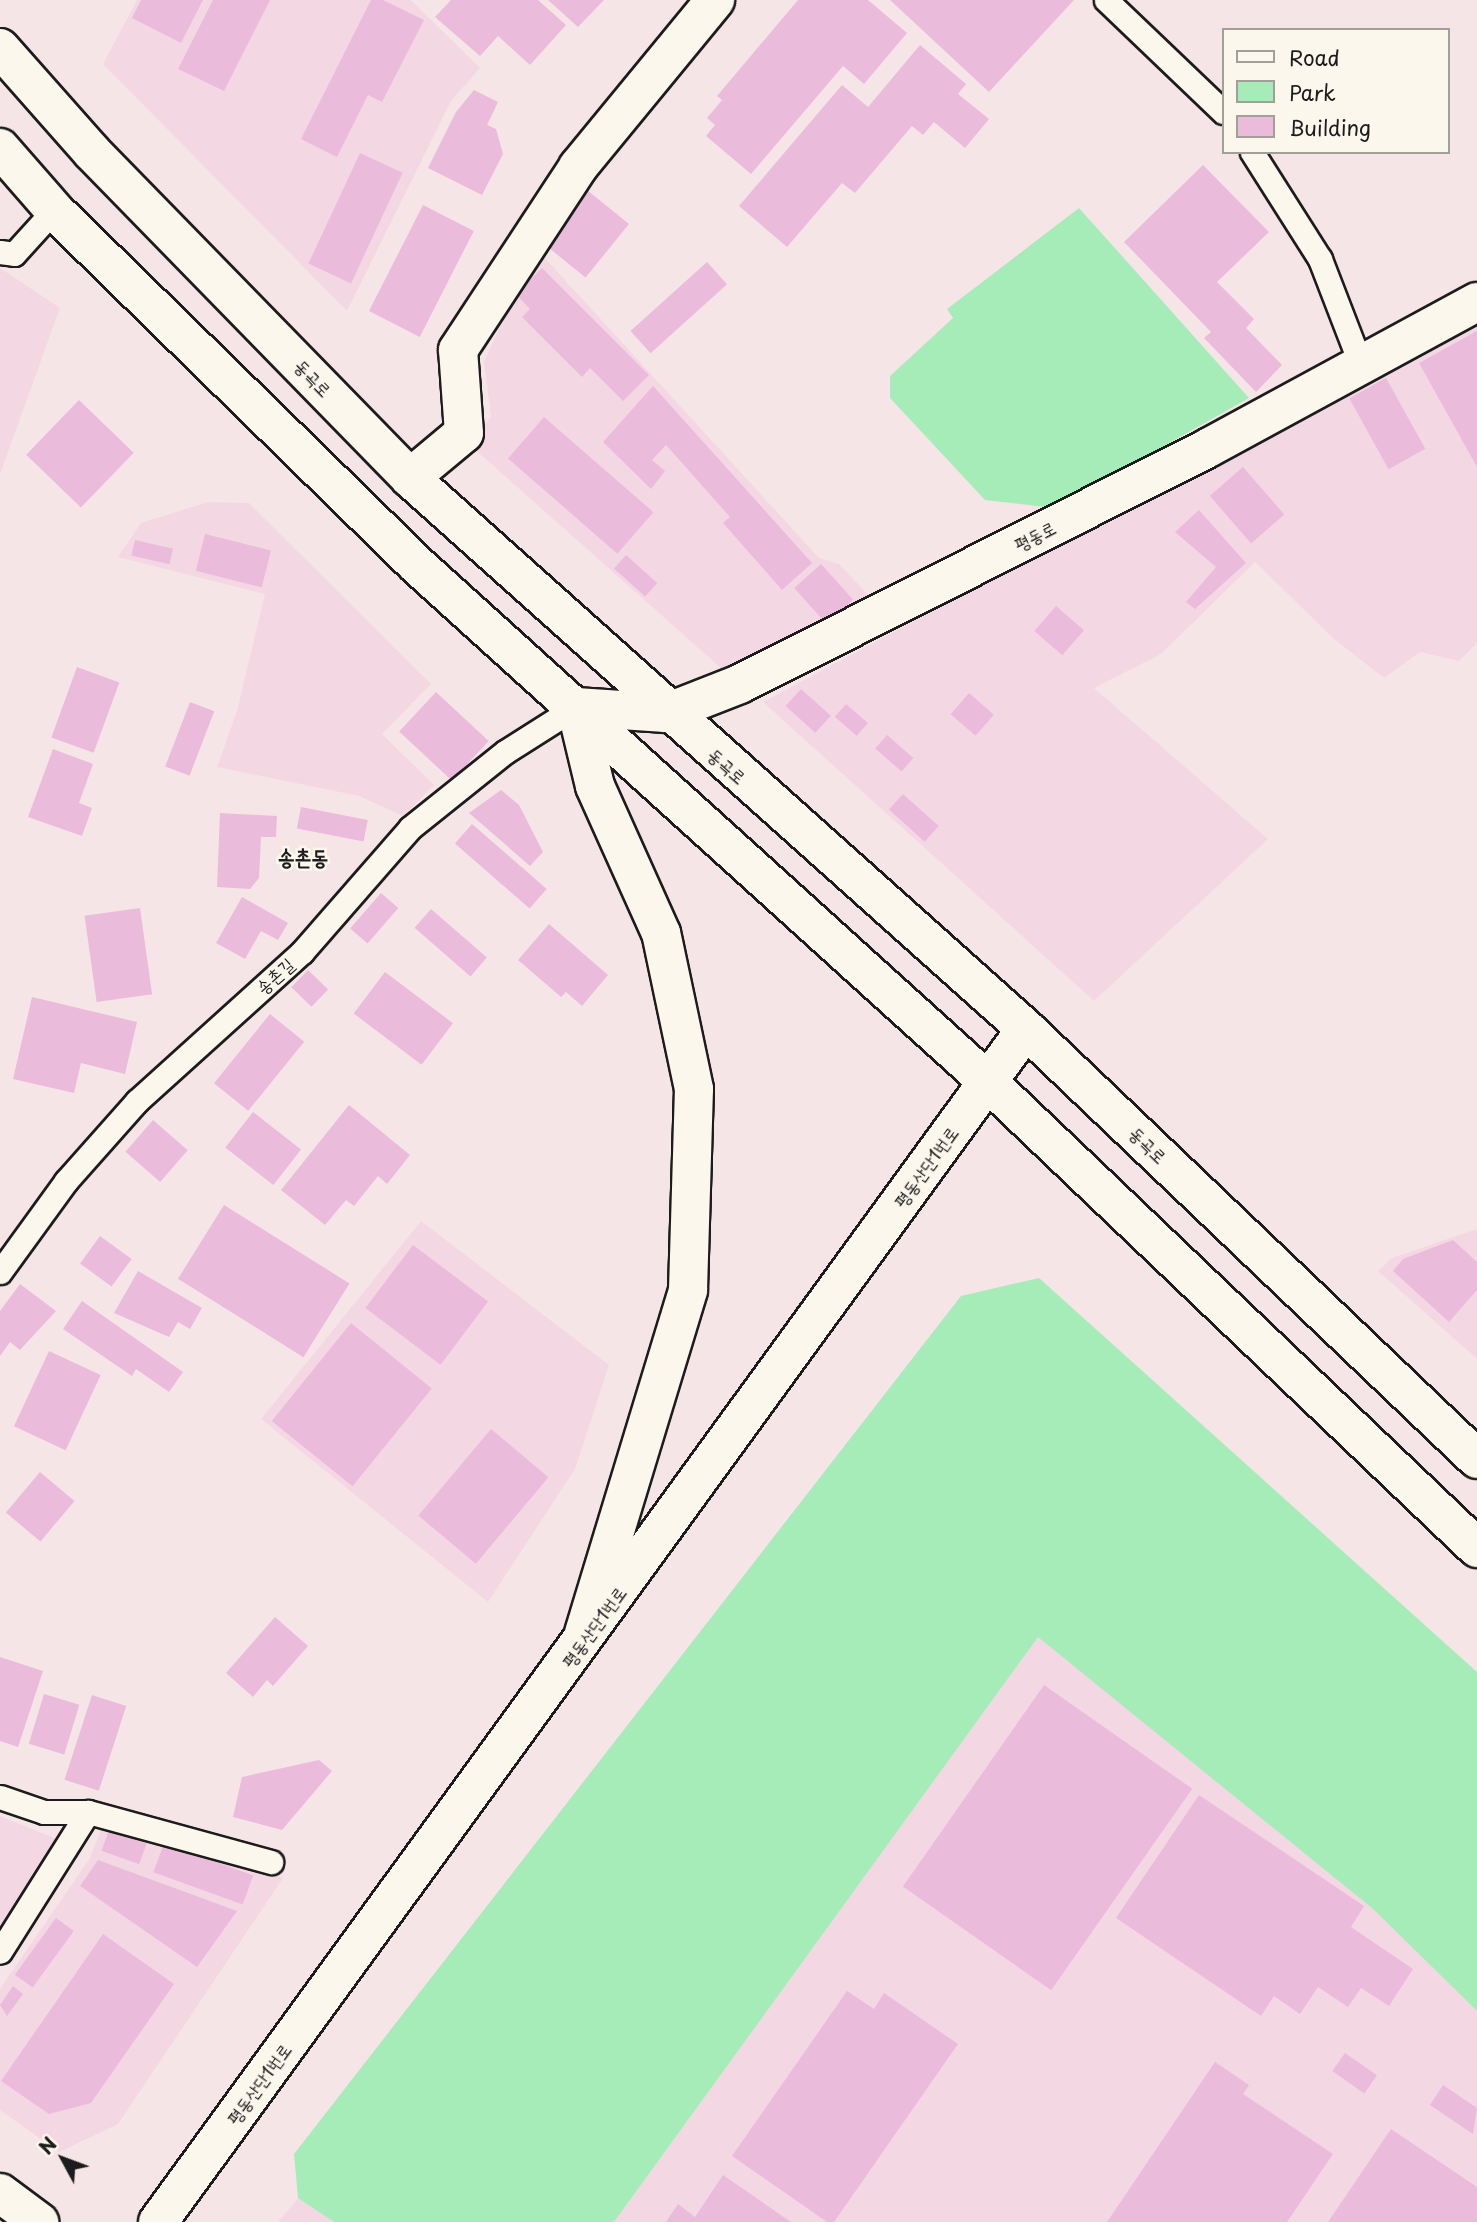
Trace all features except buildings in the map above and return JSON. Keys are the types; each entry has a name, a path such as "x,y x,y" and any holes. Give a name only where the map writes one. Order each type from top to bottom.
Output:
{"street":[{"path":"410,478 464,433 458,350 578,167 715,0"},
{"name":"동곡로","path":"0,48 92,152 410,478 666,713 1026,1028 1477,1460"},
{"path":"0,148 54,210 417,565 987,1081 1477,1548"},
{"name":"평동로","path":"576,707 666,713 740,684 1361,365 1477,302"},
{"path":"576,707 595,786 661,933 694,1088 695,1113 688,1290 580,1646"},
{"name":"평동산단1번로","path":"158,2222 580,1646 1026,1028"},
{"path":"0,2193 39,2222"}],"lane":[{"path":"1106,0 1222,111"},
{"path":"1253,154 1320,259 1361,365"},
{"path":"0,252 14,254 54,210"},
{"name":"송촌길","path":"0,1272 66,1181 137,1101 302,952 410,828 505,752 576,707"},
{"path":"0,1797 44,1812 88,1812 271,1862"},
{"path":"0,1952 72,1845 88,1812"}],"shaded area":[{"path":"137,0 411,0 480,68 451,101 347,311 103,64"},
{"path":"543,256 819,558 839,564 873,600 732,678 471,446 491,416 484,362 518,286"},
{"path":"0,268 60,308 0,474"},
{"path":"1477,320 1477,643 1459,661 1420,652 1384,678 1334,639 1255,562 1161,654 1094,688 1268,839 1094,1001 763,702"},
{"path":"208,502 249,503 431,684 382,734 434,785 403,816 359,796 217,767 237,711 265,594 118,557 141,523"},
{"path":"421,1221 609,1365 575,1469 488,1602 261,1419"},
{"path":"1477,1229 1477,1359 1378,1271 1392,1258"},
{"path":"1038,1636 1373,1909 1477,2011 1477,2222 614,2222"},
{"path":"0,1816 57,1839 0,1928"},
{"path":"103,1824 283,1878 118,2124 59,2152 0,2110 0,1989 90,1858"},
{"path":"298,2198 334,2222 278,2222"}],"green space":[{"path":"1079,208 1249,398 1054,508 985,500 890,398 890,376 953,318 947,309"},
{"path":"1039,1278 1477,1672 1477,2011 1373,1909 1038,1637 614,2222 334,2222 298,2198 294,2154 961,1296"}],"district":[{"name":"송촌동","path":"303,856"}]}
